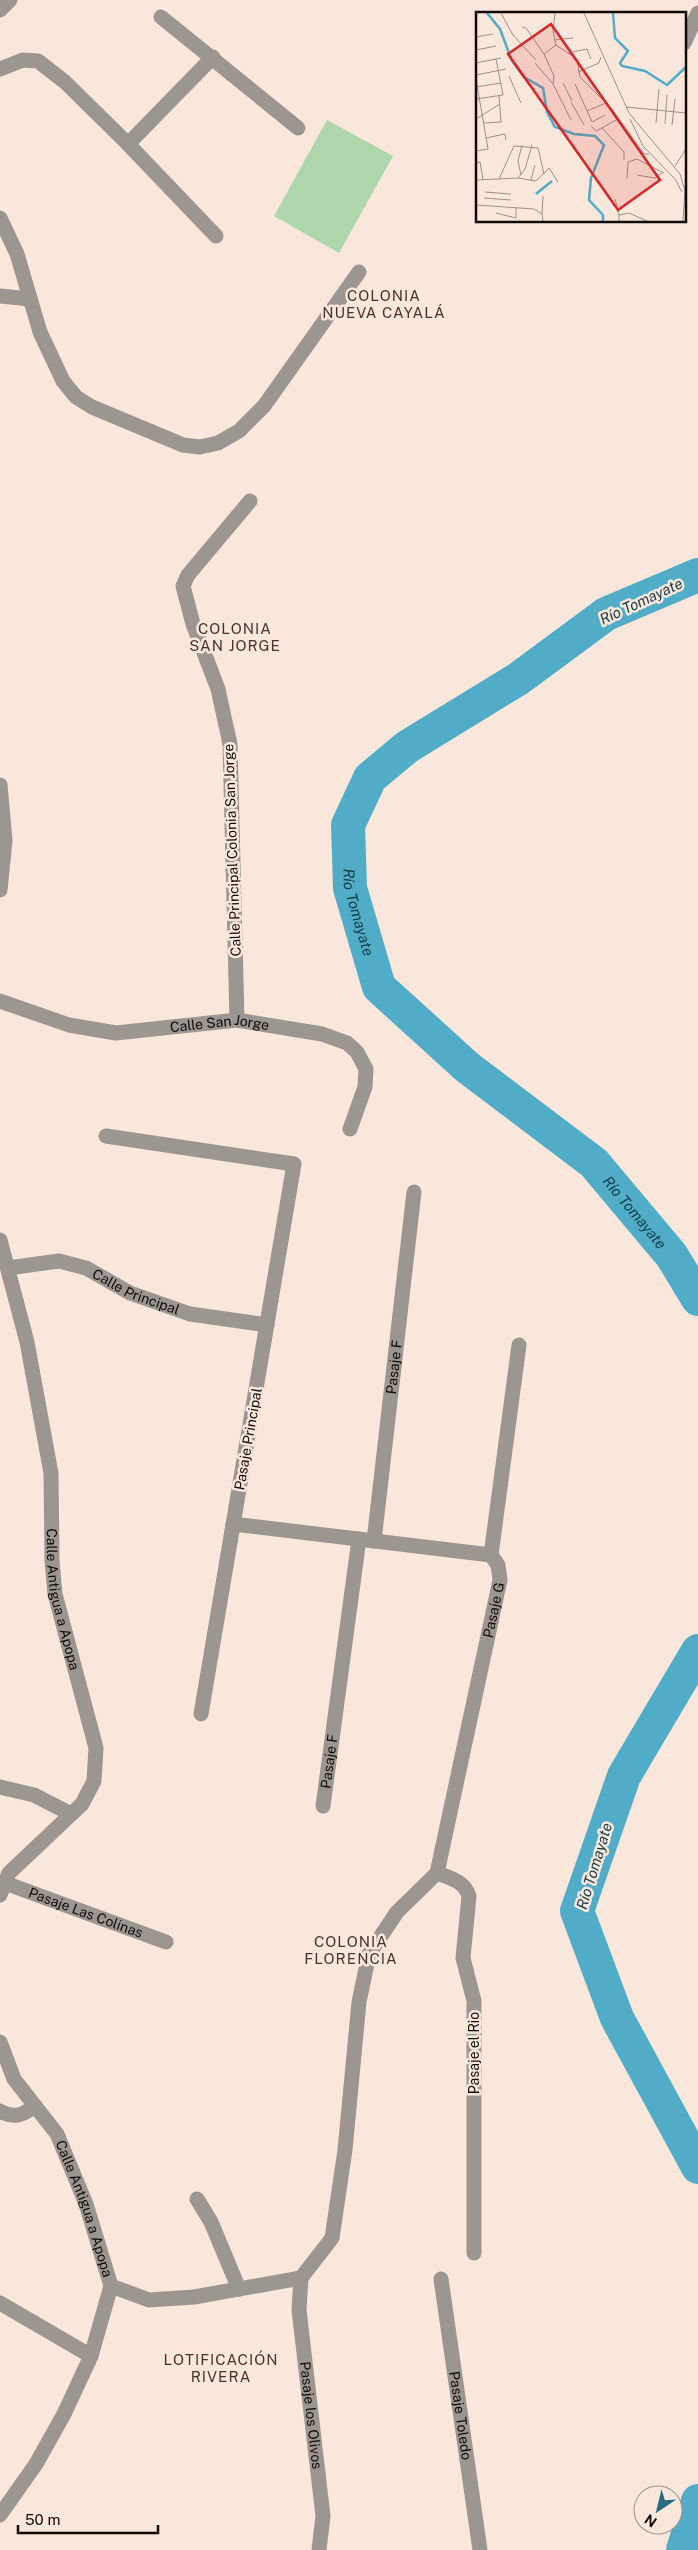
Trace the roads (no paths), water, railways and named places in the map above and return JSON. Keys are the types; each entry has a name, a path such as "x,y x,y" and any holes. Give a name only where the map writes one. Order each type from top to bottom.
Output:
{"street":[{"path":"0,10 10,0"},
{"path":"686,39 698,13"},
{"path":"161,17 213,57 298,128"},
{"path":"128,144 213,57"},
{"path":"0,69 23,60 38,61 65,82 128,144 216,236"},
{"path":"0,218 16,254 40,332 63,381 76,397 92,407 183,445 200,447 218,443 239,431 264,406 359,272"},
{"path":"0,296 30,299"},
{"name":"Calle Principal Colonia San Jorge","path":"237,1020 230,744 218,690 193,624 183,586 188,575 250,501"},
{"path":"0,785 4,841 0,890"},
{"name":"Calle San Jorge","path":"0,1001 69,1025 116,1033 237,1020 322,1034 347,1044 357,1052 366,1069 365,1087 350,1128"},
{"name":"Pasaje Principal","path":"106,1136 294,1164 201,1714"},
{"name":"Pasaje F","path":"323,1806 367,1540 414,1192"},
{"name":"Calle Antigua a Apopa","path":"0,1240 27,1342 51,1473 52,1561 56,1594 96,1748 94,1781 82,1804 9,1873 2,1889"},
{"name":"Calle Principal","path":"8,1268 60,1261 86,1268 130,1293 190,1314 267,1325"},
{"name":"Pasaje G","path":"437,1873 500,1580 498,1565 491,1555 519,1345"},
{"path":"233,1524 491,1555"},
{"path":"0,1787 34,1795 71,1814"},
{"path":"111,2286 150,2300 194,2297 301,2278 332,2238 345,2150 359,2002 369,1954 397,1912 437,1873"},
{"name":"Pasaje el Rio","path":"437,1873 458,1881 466,1887 469,1896 463,1958 474,2002 474,2253"},
{"name":"Pasaje Las Colinas","path":"2,1889 166,1942"},
{"name":"Calle Antigua a Apopa","path":"0,2042 14,2079 57,2134 86,2204 111,2286 91,2356 64,2414 36,2464 0,2515"},
{"path":"0,2111 18,2116 35,2106"},
{"path":"197,2199 211,2222 239,2289"},
{"name":"Pasaje los Olivos","path":"301,2278 299,2310 323,2516 319,2550"},
{"name":"Pasaje Toledo","path":"441,2279 480,2550"},
{"path":"0,2303 91,2356"}],"waterway":[{"name":"Río Tomayate","path":"698,575 606,614 518,679 407,747 370,778 348,825 350,888 379,987 467,1067 594,1163 672,1256 698,1299"},
{"name":"Río Tomayate","path":"698,1651 624,1776 577,1911 617,2018 698,2167"},
{"name":"Río Tomayate","path":"683,2550 698,2501"}],"district":[{"name":"COLONIA NUEVA CAYALÁ","path":"384,304"},
{"name":"COLONIA SAN JORGE","path":"235,636"},
{"name":"COLONIA FLORENCIA","path":"351,1950"},
{"name":"LOTIFICACIÓN RIVERA","path":"221,2368"}]}
